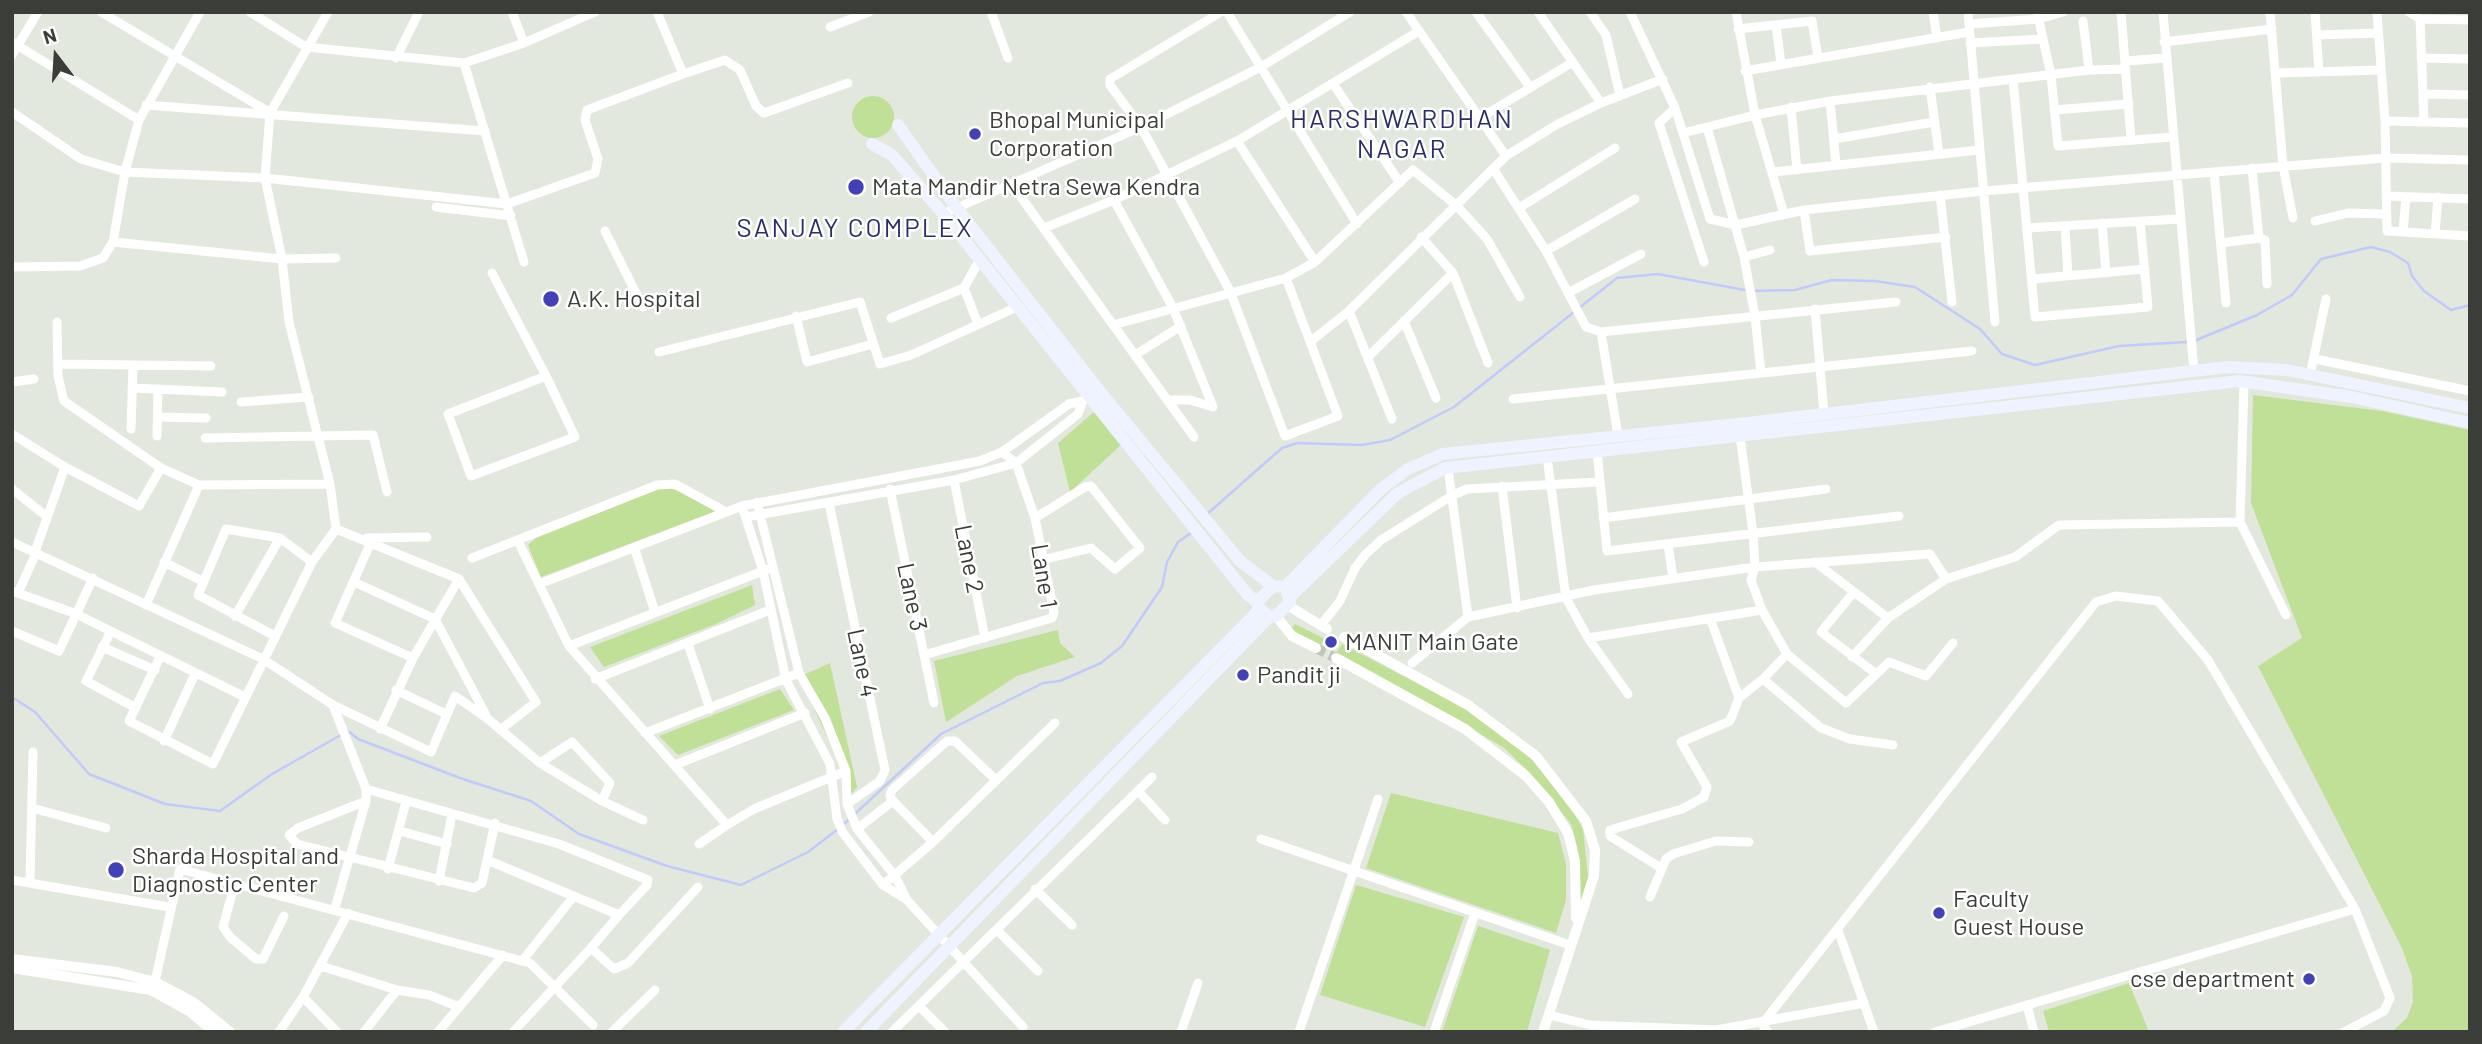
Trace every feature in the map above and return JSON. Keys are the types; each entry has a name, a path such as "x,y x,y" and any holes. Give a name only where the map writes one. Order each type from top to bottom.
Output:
{"main road":[{"path":"898,125 1090,395"},
{"path":"872,144 892,155 943,214 1090,395 1192,513 1247,594 1265,611"},
{"path":"866,1032 951,947 1381,489 1408,468 1443,454 2245,367 2310,375 2470,408"},
{"path":"843,1032 1265,611 1398,493 1432,473 1448,468 1597,451 2244,382 2352,397 2470,423"},
{"path":"2417,411 2418,397"},
{"path":"1208,534 1284,593"}],"street":[{"path":"12,55 15,44 38,12"},
{"path":"101,12 270,113"},
{"path":"12,267 80,266 103,258 113,242 125,172 139,120 200,12"},
{"path":"250,12 306,47 464,63 524,43 589,13"},
{"path":"160,656 129,721 213,764 312,562 336,529 330,484 289,322 282,259 265,178 270,113 328,12"},
{"path":"396,58 419,12"},
{"path":"512,12 524,43"},
{"path":"657,12 683,74"},
{"path":"830,27 869,12"},
{"path":"991,12 1008,58"},
{"path":"1221,12 1110,79 1114,92 1141,127 1230,291 1285,436 1338,416 1286,278"},
{"path":"1227,12 1357,224"},
{"path":"943,214 1013,186 1141,127 1261,67 1350,12"},
{"path":"1406,12 1506,156"},
{"path":"1476,12 1530,87"},
{"path":"1538,12 1601,103"},
{"path":"1590,12 1606,35 1620,96"},
{"path":"1630,12 1675,108 1710,219 1735,225 1804,210 1983,191 2385,158 2470,160"},
{"path":"1736,12 1755,115 1784,214"},
{"path":"1933,12 1937,38"},
{"path":"1968,12 1995,322"},
{"path":"1745,71 1937,38 1969,28 2063,12"},
{"path":"2122,12 2132,140"},
{"path":"2162,12 2194,371"},
{"path":"2270,12 2283,166 2293,218"},
{"path":"2315,12 2319,72"},
{"path":"2378,12 2385,121 2387,231 2470,236"},
{"path":"2409,12 2420,19 2470,20"},
{"path":"2038,16 2051,75 2057,146 2172,137"},
{"path":"2420,19 2424,122"},
{"path":"1738,29 1812,20 1818,58"},
{"path":"2083,22 2089,70"},
{"path":"1776,25 1781,64"},
{"path":"2164,42 2272,29"},
{"path":"1044,228 1114,201 1237,141 1334,85 1419,31"},
{"path":"2317,35 2378,33"},
{"path":"1970,43 2043,39"},
{"path":"15,44 139,120"},
{"path":"1683,134 1791,107 2165,58"},
{"path":"2421,58 2470,59"},
{"path":"12,112 82,159 125,172 265,178 507,204 596,173 598,159 585,120 587,110 683,74 725,60 740,70 756,106 764,113 848,83"},
{"path":"1480,118 1573,62"},
{"path":"464,63 524,262"},
{"path":"2276,73 2381,70"},
{"path":"1310,342 1349,311 1506,156 1556,125 1601,103 1663,79"},
{"path":"2013,79 2035,317 2148,307 2140,221"},
{"path":"1334,85 1400,183"},
{"path":"1930,87 1939,154"},
{"path":"2423,94 2470,95"},
{"path":"1830,101 1836,165"},
{"path":"2054,110 2129,104"},
{"path":"146,105 485,131"},
{"path":"1791,107 1797,170"},
{"path":"1675,108 1659,123 1704,262"},
{"path":"2385,121 2470,123"},
{"path":"1834,139 1934,122"},
{"path":"1707,127 1748,274 1761,373"},
{"path":"1237,141 1315,262"},
{"path":"1519,208 1615,148"},
{"path":"1773,172 1979,150"},
{"path":"2252,168 2259,238"},
{"path":"1113,325 1230,291 1286,278 1315,262 1413,170 1457,206 1487,239 1520,297"},
{"path":"1494,170 1546,251 1586,327 1601,332 1896,302"},
{"path":"2214,172 2226,303"},
{"path":"1013,186 1194,437"},
{"path":"1940,195 1952,302"},
{"path":"2386,196 2470,199"},
{"path":"2403,232 2406,197"},
{"path":"2435,234 2438,197"},
{"path":"1546,251 1635,199"},
{"path":"1114,201 1173,308 1213,408 1190,400 1167,400"},
{"path":"436,207 511,216"},
{"path":"1804,210 1810,251 1946,237"},
{"path":"2315,221 2348,213 2387,214"},
{"path":"2027,228 2179,219"},
{"path":"2102,223 2106,272"},
{"path":"2065,226 2068,276"},
{"path":"605,231 643,307"},
{"path":"1421,237 1453,274 1488,363"},
{"path":"2221,243 2259,238 2265,240 2267,284"},
{"path":"113,242 282,259 336,258"},
{"path":"1744,257 1770,250"},
{"path":"1569,295 1641,254"},
{"path":"891,318 964,288 979,259"},
{"path":"2032,279 2145,269"},
{"path":"492,273 546,376 575,437 471,476 448,414 546,376"},
{"path":"1368,357 1453,274"},
{"path":"964,288 978,324"},
{"path":"2310,375 2326,299"},
{"path":"659,352 860,302 880,364 911,355 1017,307"},
{"path":"1815,309 1824,413"},
{"path":"1349,311 1392,419"},
{"path":"796,316 807,362 873,344"},
{"path":"1404,321 1436,398"},
{"path":"57,322 58,365 64,401 161,468 200,485 330,484"},
{"path":"1135,355 1181,326"},
{"path":"1601,332 1618,436"},
{"path":"1513,399 1972,351"},
{"path":"2315,359 2470,390"},
{"path":"58,365 211,366"},
{"path":"131,429 133,365"},
{"path":"12,382 34,379"},
{"path":"2244,382 2240,522 2286,615"},
{"path":"132,388 222,392"},
{"path":"158,389 158,436"},
{"path":"539,584 742,506 980,461 1002,452 1069,404 1090,395"},
{"path":"746,517 954,480 1016,463 1078,414 1090,395"},
{"path":"241,402 309,397"},
{"path":"158,417 206,418"},
{"path":"12,434 65,467 139,506 161,468"},
{"path":"205,438 373,435 387,492"},
{"path":"1740,436 1753,533 1755,567 1751,580 1762,610 1787,654 1846,703 1888,662 1924,677 1953,643"},
{"path":"1597,451 1607,551 1899,516"},
{"path":"1002,452 1016,463"},
{"path":"1547,457 1566,598 1588,638 1628,694"},
{"name":"Lane 1","path":"924,655 1052,618 1054,612 1035,518 1016,463"},
{"path":"65,467 46,516 36,552 15,592 74,613 245,697"},
{"path":"1448,468 1468,617"},
{"name":"Lane 3","path":"888,478 934,703"},
{"name":"Lane 2","path":"954,480 985,638"},
{"path":"1284,593 1324,627 1355,568 1365,555 1381,540 1453,495 1467,489 1550,482 1601,482"},
{"path":"472,558 668,483 726,512"},
{"path":"146,605 200,485"},
{"path":"1035,518 1085,487 1091,486 1140,548 1115,569 1091,548 1042,560"},
{"path":"1502,486 1517,608"},
{"path":"12,489 46,516"},
{"path":"1603,518 1826,489"},
{"path":"757,502 768,569 770,610 786,680 830,764 837,819 842,832 883,885 906,899 1023,1027"},
{"name":"Lane 4","path":"829,503 885,770 880,781 848,808"},
{"path":"742,506 768,569 799,673 825,718 846,771 848,808 856,827 895,876 906,899"},
{"path":"1852,657 1888,618 1945,579 2015,557 2059,525 2240,522"},
{"path":"275,636 198,595 226,529 280,538 312,562"},
{"path":"336,529 459,579 536,702 499,730"},
{"path":"367,540 427,537"},
{"path":"235,616 280,538"},
{"path":"367,540 354,582 335,623 413,657"},
{"path":"519,541 569,646 595,679 727,825"},
{"path":"12,542 264,659 333,705 431,752 454,696 488,719 540,763 601,801 643,820"},
{"path":"1668,544 1673,578"},
{"path":"634,547 655,612"},
{"path":"1412,663 1468,617 1673,578 1755,567 1930,554 1945,579"},
{"path":"164,562 204,582"},
{"path":"1815,562 1888,618"},
{"path":"569,646 768,569"},
{"path":"12,631 59,651 74,613 93,578"},
{"path":"380,729 413,657 459,579"},
{"path":"354,582 435,619 488,719"},
{"path":"1854,592 1821,632 1875,673"},
{"path":"1765,1028 1838,930 2096,602 2116,596 2158,601 2208,660 2355,909 2390,998 2384,1011 2344,1032"},
{"path":"595,679 770,610"},
{"path":"1588,638 1762,610"},
{"path":"1265,611 1292,636 1316,648"},
{"path":"1710,618 1739,698"},
{"path":"110,633 86,681 136,708"},
{"path":"1344,637 1468,705 1536,756 1586,821 1594,850 1594,876 1543,1032"},
{"path":"688,644 710,709"},
{"path":"102,647 155,670"},
{"path":"1661,868 1610,836 1610,830 1682,809 1704,797 1707,787 1681,742 1730,721 1739,698 1763,679 1787,654"},
{"path":"1336,658 1465,729 1526,776 1549,802 1568,834 1575,861 1576,925"},
{"path":"646,733 799,673"},
{"path":"164,741 195,674"},
{"path":"1763,679 1821,728 1850,739 1893,745"},
{"path":"396,690 446,714"},
{"path":"333,705 366,789 366,801 335,908"},
{"path":"675,765 805,713"},
{"path":"883,885 933,842 1055,723"},
{"path":"933,842 893,801 890,796 892,790 947,741 956,741 996,779"},
{"path":"540,763 572,742 610,783 601,801"},
{"path":"30,881 33,752"},
{"path":"699,844 754,809 846,771"},
{"path":"892,1032 1152,777"},
{"path":"366,789 406,802 495,823 559,844 648,880 648,885 516,1028 527,1032"},
{"path":"1138,791 1165,820"},
{"path":"1299,1032 1378,799"},
{"path":"366,801 298,828 289,835 297,844 388,869 474,888 482,883 495,823"},
{"path":"856,827 893,801"},
{"path":"388,869 406,802"},
{"path":"32,808 106,828"},
{"path":"439,881 452,814"},
{"path":"400,831 447,844"},
{"path":"1261,839 1570,945"},
{"path":"1650,897 1666,859 1691,846 1716,841 1749,842"},
{"path":"488,860 619,915"},
{"path":"154,986 169,907 180,869 335,908 530,962 556,985 593,1025"},
{"path":"12,880 169,907"},
{"path":"235,883 223,927 230,937 256,959 263,959 284,916"},
{"path":"591,948 614,969 628,963 698,887"},
{"path":"1035,889 1072,925"},
{"path":"522,961 575,896"},
{"path":"1935,1032 2355,909"},
{"path":"279,1032 321,966 348,913"},
{"path":"1434,1032 1475,913"},
{"path":"997,930 1038,971"},
{"path":"1838,930 1874,1032"},
{"path":"438,1032 503,955"},
{"path":"12,959 117,972 193,1002 230,1032"},
{"path":"321,966 397,990 429,995 459,1007"},
{"path":"12,968 154,986 214,1032"},
{"path":"1181,1032 1198,983"},
{"path":"363,1032 397,990"},
{"path":"612,1032 655,990"},
{"path":"303,997 337,1032"},
{"path":"1549,1015 1590,1025 1717,1031 1765,1028 1864,1003"},
{"path":"2027,1005 2034,1032"},
{"path":"919,1006 945,1032"}],"green space":[{"path":"873,96 888,102 894,117 888,132 873,138 858,132 852,117 858,102"},
{"path":"2253,395 2382,411 2470,430 2470,1032 2392,1032 2407,1018 2413,1002 2412,976 2402,948 2258,666 2302,638 2251,503"},
{"path":"1094,412 1122,444 1070,492 1058,443"},
{"path":"666,486 719,510 541,577 528,545 536,538"},
{"path":"752,585 755,605 716,624 604,667 590,647"},
{"path":"1295,624 1325,639 1321,645 1300,636 1292,628"},
{"path":"1058,630 1060,643 1075,657 1017,676 946,722 934,661"},
{"path":"1342,644 1474,713 1508,737 1532,760 1570,806 1583,829 1588,877 1580,904 1577,846 1571,824 1526,769 1503,747 1336,653"},
{"path":"830,663 857,787 849,797 844,772 799,677"},
{"path":"780,689 794,710 678,755 659,736"},
{"path":"1391,793 1558,833 1566,864 1566,900 1556,933 1366,868"},
{"path":"1356,885 1464,917 1425,1027 1320,995"},
{"path":"1478,926 1550,950 1527,1032 1442,1032"},
{"path":"2129,983 2149,1032 2049,1032 2043,1011"}],"waterway":[{"path":"2194,341 2257,315 2292,295 2321,259 2371,247 2390,252 2408,263 2412,276 2424,291 2451,310 2470,305"},
{"path":"1206,515 1282,448 1297,443 1362,445 1390,440 1454,407 1617,278 1658,274 1750,291 1795,290 1832,280 1875,281 1915,287 1980,329 2002,354 2035,365 2119,346 2187,342"},
{"path":"843,825 941,734 1043,683 1060,681 1101,663 1122,646 1162,587 1167,562 1178,542 1191,533"},
{"path":"12,697 35,712 89,774 165,804 220,811 272,774 348,731 358,739 460,778 531,801 579,834 667,866 741,885 808,852 838,829"}],"tunnel":[{"path":"1316,648 1336,658"}],"place":[{"name":"Bhopal Municipal Corporation","path":"975,134"},
{"name":"Mata Mandir Netra Sewa Kendra","path":"856,187"},
{"name":"A.K. Hospital","path":"551,299"},
{"name":"MANIT Main Gate","path":"1331,642"},
{"name":"Pandit ji","path":"1243,675"},
{"name":"Sharda Hospital and Diagnostic Center","path":"116,870"},
{"name":"Faculty Guest House","path":"1939,913"},
{"name":"cse department","path":"2309,979"}],"district":[{"name":"HARSHWARDHAN NAGAR","path":"1402,134"},
{"name":"SANJAY COMPLEX","path":"855,228"}]}
